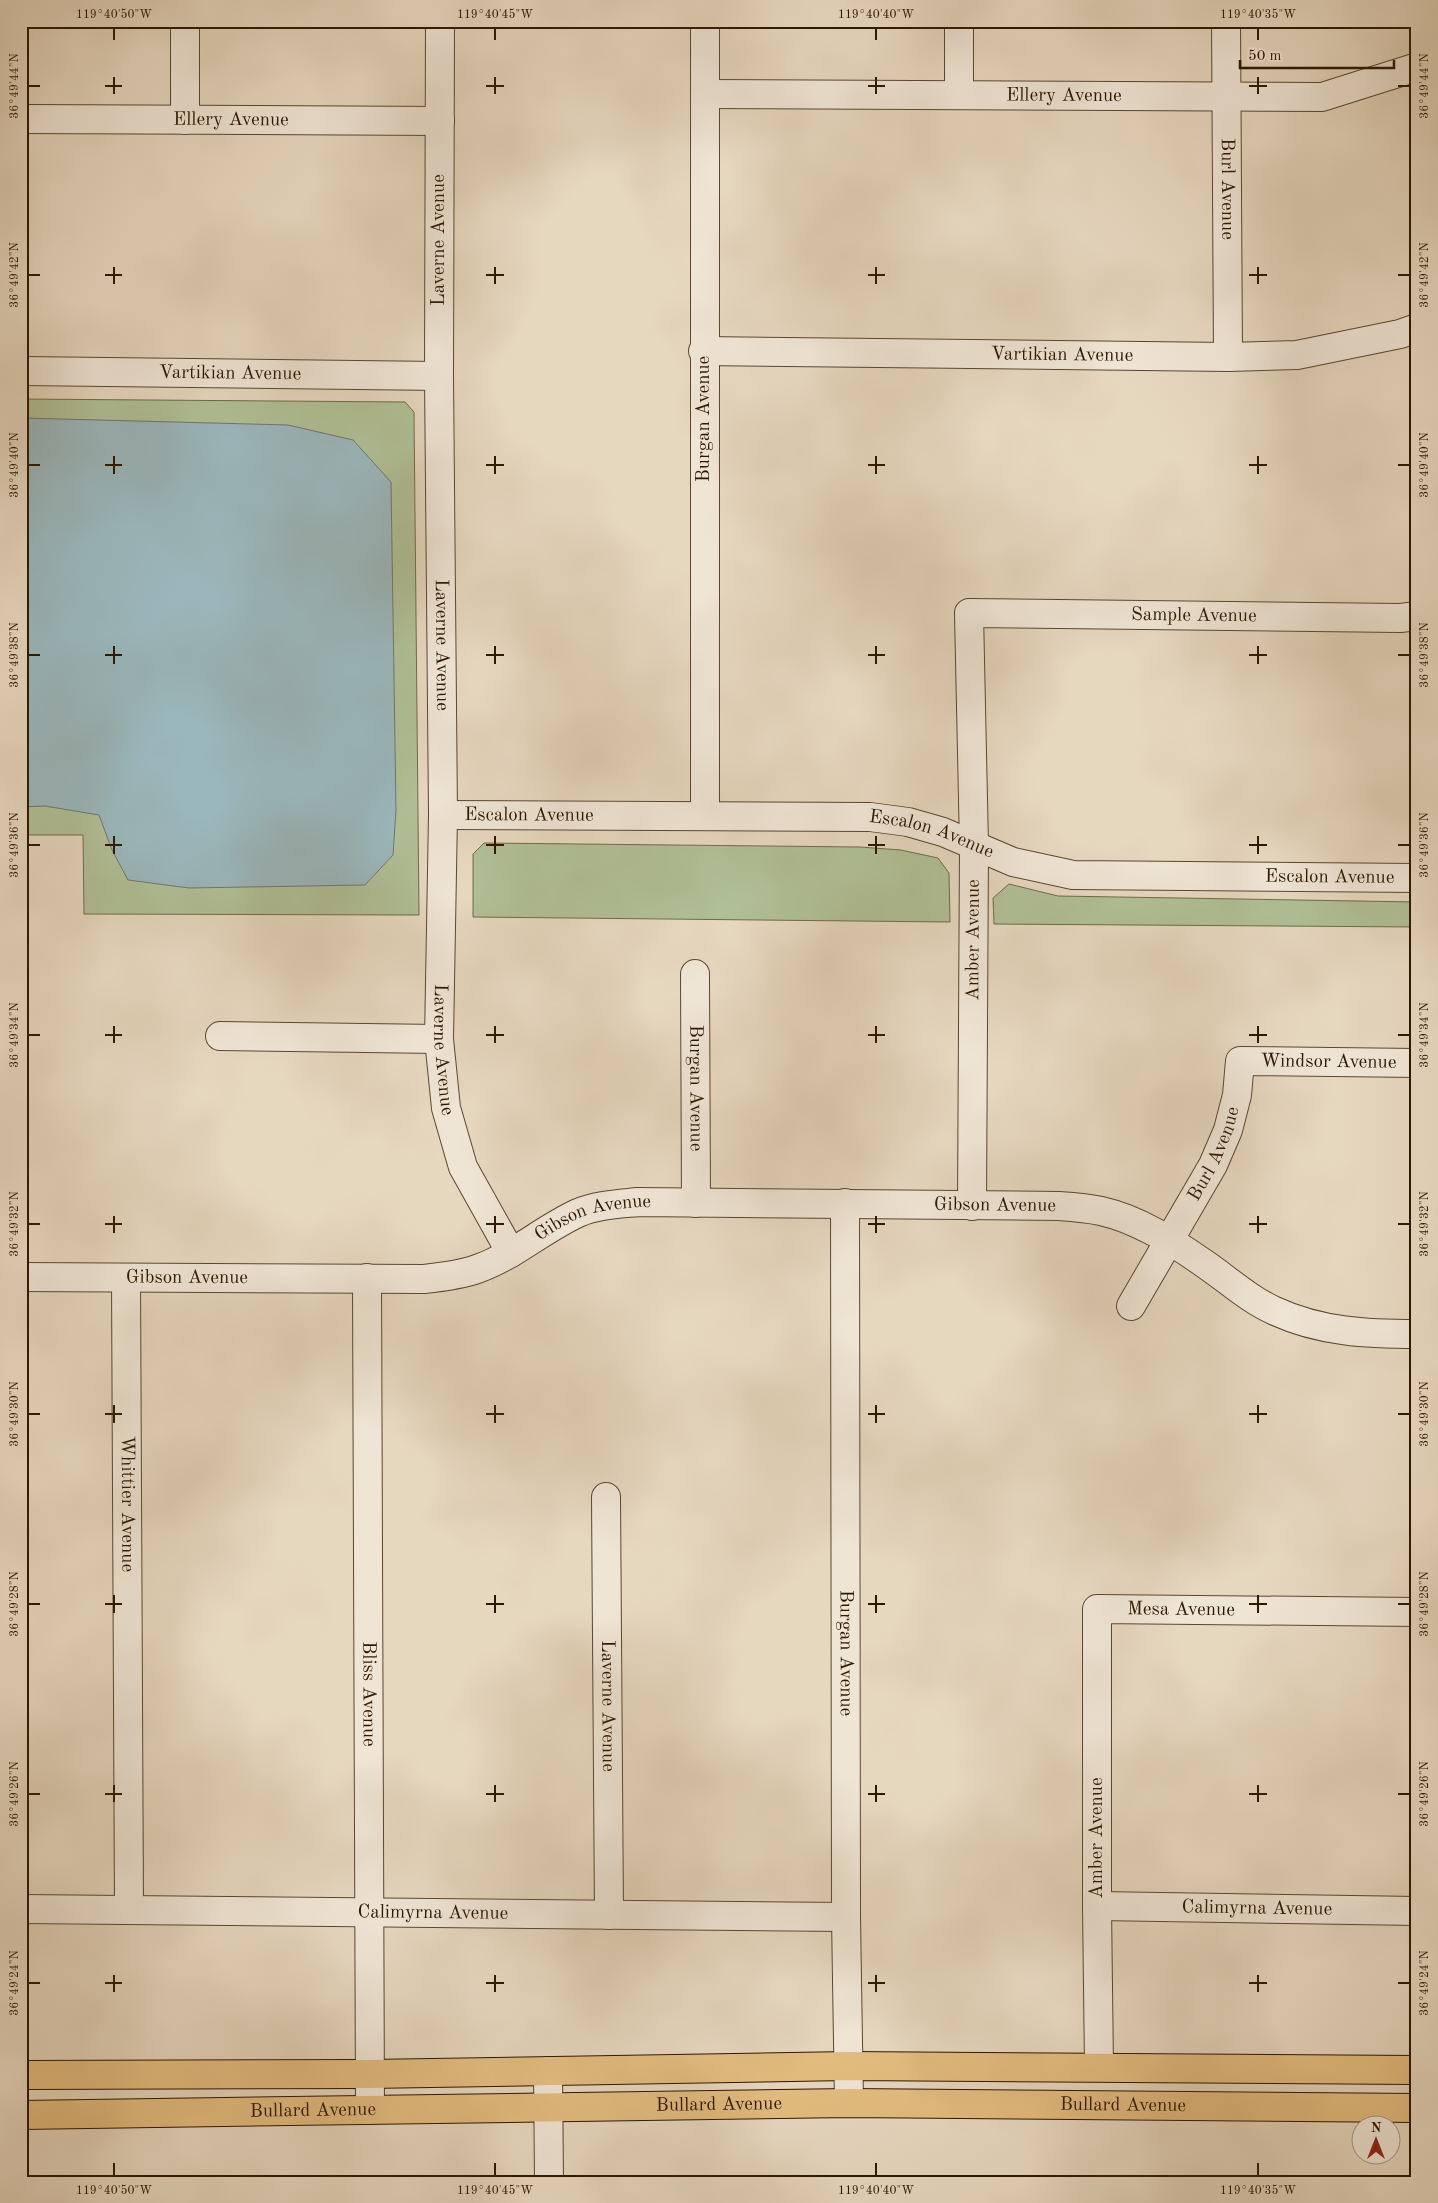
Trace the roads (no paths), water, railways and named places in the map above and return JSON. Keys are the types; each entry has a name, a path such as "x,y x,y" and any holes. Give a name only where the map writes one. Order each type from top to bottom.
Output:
{"main road":[{"name":"Bullard Avenue","path":"21,2075 370,2074 848,2066 1417,2070"},
{"name":"Bullard Avenue","path":"21,2114 849,2103 1417,2108"}],"street":[{"path":"185,21 185,120"},
{"name":"Laverne Avenue","path":"440,21 439,376 442,815 439,1039 446,1108 463,1167 511,1253"},
{"name":"Burgan Avenue","path":"705,21 703,351 705,816"},
{"path":"959,21 959,95"},
{"name":"Burl Avenue","path":"1226,21 1228,356"},
{"name":"Ellery Avenue","path":"705,94 1322,97 1417,67"},
{"name":"Ellery Avenue","path":"21,119 440,121"},
{"name":"Vartikian Avenue","path":"703,351 1297,355 1400,334 1417,328"},
{"name":"Vartikian Avenue","path":"21,372 439,376"},
{"name":"Sample Avenue","path":"970,613 1400,618 1417,616"},
{"name":"Amber Avenue","path":"970,613 974,846 972,1206"},
{"name":"Escalon Avenue","path":"442,815 870,817 908,822 934,830 1012,862 1073,875 1417,878"},
{"name":"Burgan Avenue","path":"695,974 696,1203"},
{"path":"220,1036 439,1039"},
{"name":"Burl Avenue","path":"1169,1241 1213,1165 1228,1130 1237,1095 1240,1061"},
{"name":"Windsor Avenue","path":"1240,1061 1417,1063"},
{"name":"Gibson Avenue","path":"21,1277 424,1279 453,1276 478,1269 511,1253 579,1212 638,1202 1059,1206 1101,1211 1137,1223 1202,1261 1238,1288 1274,1311 1321,1327 1371,1334 1417,1334"},
{"name":"Burgan Avenue","path":"845,1203 846,1918 849,2103"},
{"path":"1131,1306 1169,1241"},
{"name":"Whittier Avenue","path":"126,1278 130,1910"},
{"name":"Bliss Avenue","path":"367,1278 370,2110"},
{"name":"Laverne Avenue","path":"606,1497 609,1915"},
{"name":"Amber Avenue","path":"1097,1609 1099,2067"},
{"name":"Mesa Avenue","path":"1097,1609 1417,1612"},
{"name":"Calimyrna Avenue","path":"1097,1906 1417,1911"},
{"name":"Calimyrna Avenue","path":"21,1908 846,1918"},
{"path":"548,2070 549,2182"}],"water":[{"path":"21,418 288,425 353,440 391,482 396,810 393,855 365,885 189,888 128,880 112,850 99,815 45,806 21,807"}]}
